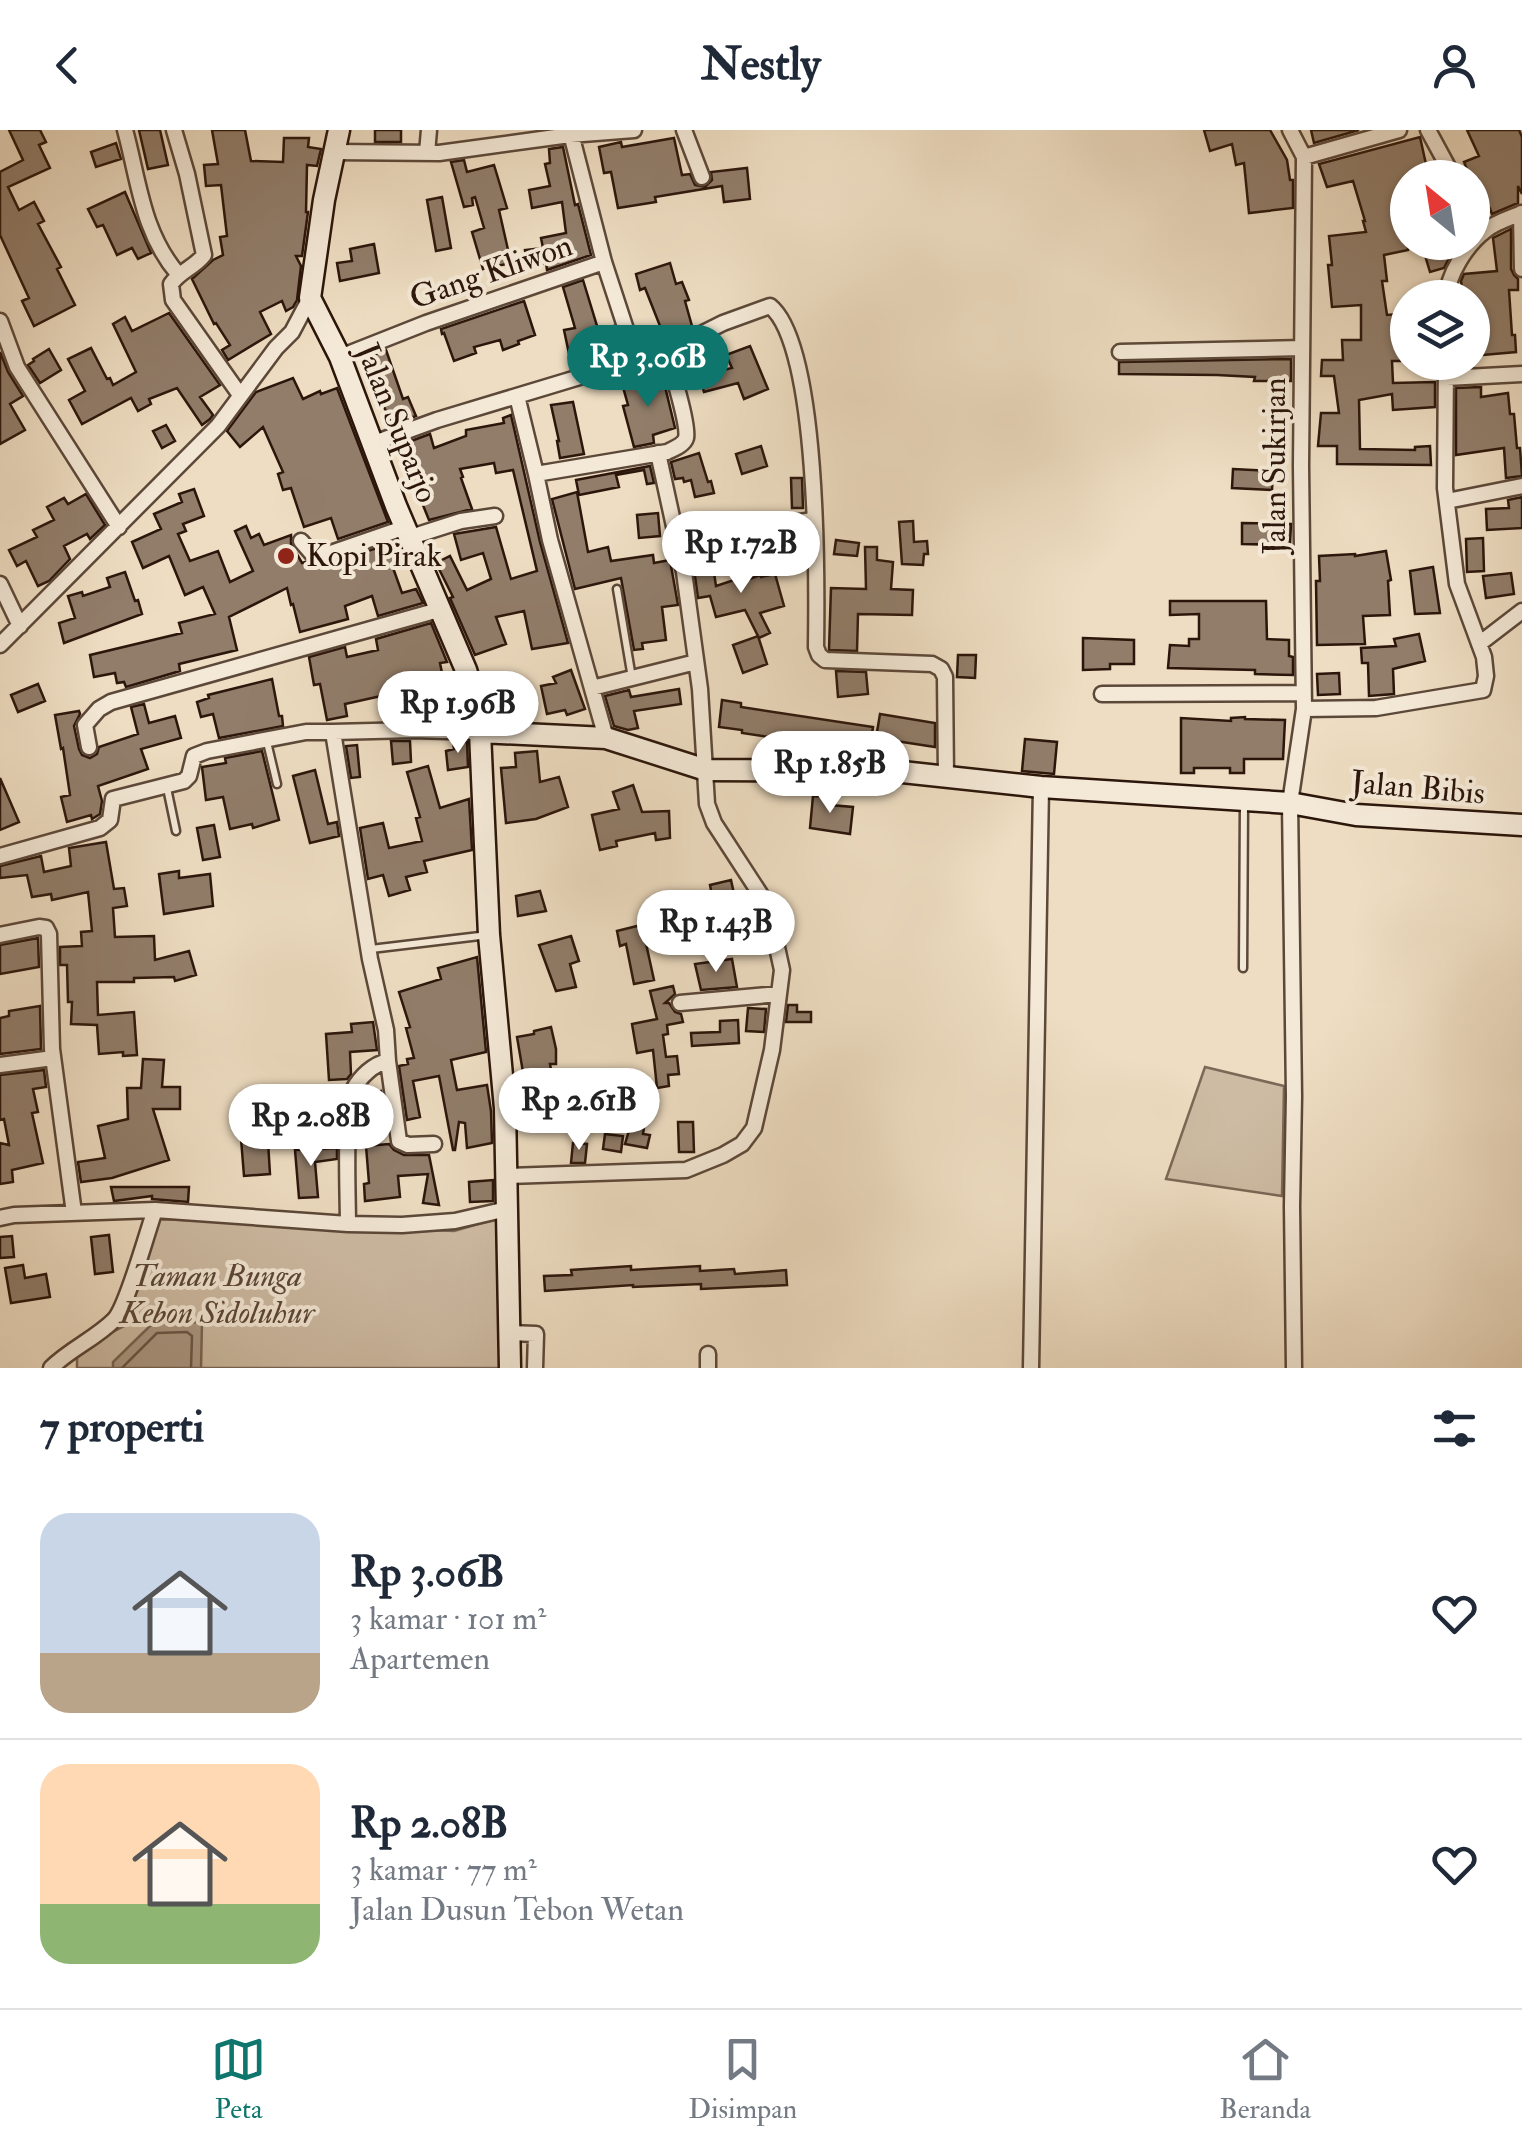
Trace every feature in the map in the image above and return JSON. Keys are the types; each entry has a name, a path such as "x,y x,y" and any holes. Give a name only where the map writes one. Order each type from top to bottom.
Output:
{"main road":[{"path":"310,298 339,130"},
{"name":"Jalan Suparjo","path":"310,298 340,358 476,703 508,1176 510,1368"},
{"name":"Jalan Bibis","path":"480,732 606,738 706,770 893,771 1041,787 1300,805 1356,815 1522,825"}],"street":[{"path":"125,130 143,211 152,235 178,274"},
{"path":"174,130 204,255 170,284 173,300 240,395"},
{"path":"427,153 428,130"},
{"path":"334,152 439,153 570,132 634,130"},
{"path":"684,130 702,177"},
{"name":"Jalan Sukirjan","path":"1290,130 1304,157 1304,701 1292,1206 1294,1368"},
{"path":"1304,157 1399,130"},
{"path":"1428,130 1444,160"},
{"path":"570,132 604,262 636,360"},
{"path":"1490,228 1522,213 1522,269"},
{"name":"Gang Kliwon","path":"340,358 426,323 604,262"},
{"path":"0,646 218,426 292,332 310,298"},
{"path":"374,443 437,420 665,352 764,306 774,308 786,329 802,385 812,451 816,647 824,660 932,664 942,669 946,777"},
{"path":"0,321 18,367 119,527"},
{"path":"1120,352 1302,348"},
{"path":"536,474 667,452 683,442 684,417 665,352"},
{"path":"1490,372 1522,374"},
{"path":"1102,694 1304,701 1376,708 1483,690 1484,657 1457,584 1447,501 1446,380"},
{"path":"517,396 550,540 606,738"},
{"path":"508,1176 686,1170 723,1155 742,1144 754,1128 772,1050 782,970 768,906 714,824 707,804 696,662 658,453"},
{"path":"1447,501 1522,486"},
{"path":"301,541 319,557 408,532 495,516"},
{"path":"0,584 20,626"},
{"path":"89,747 85,725 99,709 112,702 442,609"},
{"path":"1478,644 1522,611"},
{"path":"592,688 696,662"},
{"path":"0,856 100,828 110,820 113,799 184,781 194,756 208,751 306,732 480,732"},
{"path":"333,732 386,1030 398,1141 408,1145 434,1144"},
{"path":"1032,1368 1041,787"},
{"path":"0,934 38,927 46,928 49,934 53,1058 74,1213"},
{"path":"680,1004 779,994"},
{"path":"0,1065 53,1058"},
{"path":"348,1224 351,1093 364,1075 388,1061"},
{"path":"0,1218 154,1210 402,1225 455,1221 507,1209"},
{"path":"51,1368 119,1314 154,1210"},
{"path":"509,1333 536,1334 535,1368"}],"lane":[{"path":"679,552 774,522 814,516"},
{"path":"617,589 632,679"},
{"path":"267,741 277,784"},
{"path":"167,786 176,831"},
{"path":"1243,968 1244,800"},
{"path":"369,950 489,935"}],"green space":[{"path":"1205,1067 1284,1086 1282,1196 1166,1179"},
{"name":"Taman Bunga Kebon Sidoluhur","path":"513,1214 508,1368 77,1368 77,1350 124,1326 158,1219 454,1231"}],"water":[{"path":"202,1322 201,1368 113,1368 113,1362 153,1323"}],"building":[{"path":"9,130 40,130 46,142 39,145 50,168 8,187 19,210 34,202 44,221 38,224 61,267 57,269 75,305 34,326 22,301 29,298 0,235 0,172 23,160"},
{"path":"139,130 160,130 168,165 148,169"},
{"path":"212,130 245,130 251,161 283,162 284,138 309,138 308,147 321,149 317,166 307,165 308,212 302,256 296,256 301,266 297,300 286,311 282,301 260,312 271,334 228,360 222,350 230,345 214,324 192,279 223,255 220,237 227,236 221,185 206,186 204,165 218,164"},
{"path":"375,130 401,130 401,142 375,142"},
{"path":"1204,130 1270,130 1293,180 1293,208 1249,213 1244,163 1236,165 1232,144 1210,151"},
{"path":"1311,130 1359,130 1314,143"},
{"path":"1467,130 1519,130 1522,194 1518,186 1518,203 1492,214 1490,160 1469,160 1479,156"},
{"path":"1420,137 1425,160 1390,160 1390,254 1384,255 1387,281 1382,281 1390,315 1390,380 1435,382 1435,407 1393,410 1392,394 1359,400 1360,449 1415,450 1430,446 1431,465 1337,464 1337,446 1318,446 1321,413 1339,413 1334,376 1321,376 1322,360 1343,360 1342,340 1361,340 1361,305 1332,307 1329,236 1366,232 1353,181 1327,187 1319,164"},
{"path":"674,138 682,175 690,174 695,185 705,187 712,180 711,172 747,168 750,199 724,202 722,186 655,197 656,202 618,208 611,172 604,173 599,147"},
{"path":"116,143 121,159 96,167 91,152"},
{"path":"563,147 591,255 547,270 546,263 527,266 525,250 543,248 541,238 566,233 562,202 532,208 529,190 550,186 545,164 550,163 549,149"},
{"path":"464,160 467,172 494,165 507,208 499,210 511,263 483,269 472,232 484,228 475,197 473,205 464,207 451,162"},
{"path":"125,192 151,253 138,259 132,248 117,255 103,225 97,227 88,209"},
{"path":"442,197 451,248 436,251 427,200"},
{"path":"1511,229 1511,269 1518,279 1518,290 1509,290 1516,352 1490,354 1490,280 1461,280 1464,274 1497,271 1493,238"},
{"path":"374,244 379,273 340,281 337,263 352,261 350,249"},
{"path":"1426,260 1448,260 1444,268 1430,272"},
{"path":"670,263 676,284 682,282 689,300 685,301 692,326 660,342 657,332 662,331 645,288 640,290 636,274"},
{"path":"583,280 598,329 614,326 620,348 587,352 589,363 572,368 564,330 575,328 563,287"},
{"path":"524,301 535,335 503,350 500,340 474,347 476,353 454,361 441,329"},
{"path":"169,313 220,385 200,397 213,415 210,419 202,425 177,388 149,399 151,404 138,411 131,398 82,424 69,400 85,391 68,359 91,348 113,385 136,372 113,324 125,317 132,331"},
{"path":"750,346 768,389 744,399 738,383 704,392 699,376 732,368 726,355"},
{"path":"49,349 61,370 40,383 28,365"},
{"path":"386,350 403,399 408,397 416,416 392,425 381,400 378,401 369,371 374,370 369,357"},
{"path":"0,352 23,396 10,404 25,430 0,444"},
{"path":"1291,359 1291,381 1119,374 1119,362"},
{"path":"662,374 675,428 653,435 654,443 634,447 623,406 628,405 623,387"},
{"path":"293,378 303,399 337,388 388,522 338,539 331,518 304,527 291,488 283,490 278,474 283,472 263,427 240,447 227,431 256,392"},
{"path":"1481,387 1481,397 1508,393 1522,476 1506,478 1504,448 1456,455 1456,388"},
{"path":"573,402 584,454 560,458 551,405"},
{"path":"511,415 568,643 532,649 524,611 496,617 506,644 475,655 436,563 450,556 467,590 491,579 483,553 461,560 454,534 496,527 511,579 537,571 513,470 496,473 494,463 460,469 472,509 429,520 412,478 418,476 403,444 430,434 434,448 466,436 466,430 504,423 503,418"},
{"path":"166,425 175,441 162,448 153,431"},
{"path":"761,446 767,466 742,474 736,454"},
{"path":"699,453 714,493 695,497 691,480 675,479 671,462"},
{"path":"650,466 654,483 647,484 644,470 616,475 619,487 579,495 576,480"},
{"path":"1233,469 1273,471 1272,490 1232,488"},
{"path":"791,478 802,478 803,508 792,508"},
{"path":"194,489 204,516 183,524 186,531 178,534 190,561 218,551 230,582 253,571 235,531 246,526 251,538 259,534 264,545 291,535 291,544 302,563 317,567 396,542 404,559 392,565 402,593 416,589 423,603 378,616 372,596 345,606 348,619 300,632 287,588 229,617 237,650 179,664 180,671 126,687 124,682 117,683 115,673 94,677 90,655 182,633 179,623 215,614 203,587 185,595 169,556 143,568 132,542 161,529 154,514 182,502 179,494"},
{"path":"577,492 588,552 608,547 611,561 653,555 654,563 670,560 678,605 662,607 666,640 642,643 643,649 634,650 621,578 575,589 552,499"},
{"path":"86,494 105,525 90,539 87,534 64,546 70,559 49,581 38,586 26,561 17,566 9,550 37,537 33,530 54,520 47,507 64,498 68,504"},
{"path":"1522,497 1522,528 1487,530 1486,509 1509,508 1508,500"},
{"path":"658,513 660,536 639,538 637,515"},
{"path":"913,521 914,542 927,541 928,554 924,554 923,565 902,564 899,522"},
{"path":"1242,523 1291,524 1290,545 1242,544"},
{"path":"1483,538 1484,571 1467,572 1466,539"},
{"path":"836,540 859,543 857,556 834,554"},
{"path":"865,547 877,547 877,560 893,562 891,589 913,590 912,615 858,614 857,651 829,650 831,588 866,589"},
{"path":"1386,551 1391,580 1390,615 1363,616 1365,644 1317,645 1319,556"},
{"path":"713,566 716,586 746,576 747,580 775,574 784,606 760,613 770,633 759,638 745,610 716,617 710,596 698,598 694,569"},
{"path":"1433,567 1440,613 1415,614 1410,571"},
{"path":"125,572 142,614 64,643 59,623 75,618 68,596 82,592 83,596 110,587 107,578"},
{"path":"1511,573 1514,594 1486,598 1483,576"},
{"path":"1170,601 1266,601 1267,639 1289,640 1293,675 1168,668 1170,645 1189,646 1189,639 1199,639 1199,614 1170,615"},
{"path":"431,623 447,662 440,663 448,703 413,712 408,692 390,694 345,704 347,716 327,720 320,684 314,685 309,657 345,647 347,657 378,650 376,639"},
{"path":"1419,634 1425,661 1393,669 1394,694 1369,696 1368,663 1362,663 1361,648 1396,646 1394,639"},
{"path":"758,636 767,664 743,673 733,645"},
{"path":"1083,638 1134,640 1134,664 1083,670"},
{"path":"958,655 976,655 975,678 957,677"},
{"path":"571,670 585,709 567,715 565,710 547,714 541,686 556,683 553,677"},
{"path":"836,671 866,672 868,694 838,697"},
{"path":"1339,673 1340,694 1318,695 1317,674"},
{"path":"272,679 283,726 219,738 213,714 201,717 197,702 209,698 208,695"},
{"path":"38,684 45,701 18,712 11,695"},
{"path":"679,689 681,704 634,711 638,728 614,726 605,696 629,690 631,697"},
{"path":"722,700 741,703 741,707 873,727 869,752 719,727"},
{"path":"462,703 465,721 448,720 445,707"},
{"path":"144,704 149,723 175,716 181,738 141,749 148,769 98,786 100,814 67,822 61,797 70,795 55,715 79,711 74,726 79,749 90,758 99,747 138,734 131,707"},
{"path":"880,714 935,723 935,747 876,738"},
{"path":"1245,717 1285,720 1283,759 1244,759 1244,773 1230,773 1230,768 1194,768 1194,773 1181,773 1181,718 1231,721"},
{"path":"1025,739 1057,742 1054,774 1022,771"},
{"path":"391,741 410,741 411,762 393,764"},
{"path":"453,742 467,742 468,767 448,770 446,751 454,749"},
{"path":"357,745 360,777 351,778 346,746"},
{"path":"262,751 279,820 253,828 252,824 230,829 223,797 206,800 202,767"},
{"path":"537,751 540,782 559,777 568,807 536,819 506,823 501,768 516,767 515,753"},
{"path":"428,766 440,808 469,799 472,850 424,861 427,872 406,877 410,890 389,896 383,875 368,879 360,828 383,823 389,848 422,841 416,818 420,817 407,772"},
{"path":"315,770 328,824 337,822 339,836 310,843 293,776"},
{"path":"0,778 19,822 0,830"},
{"path":"633,785 642,812 669,811 670,838 656,840 655,833 616,841 617,846 600,850 592,815 619,809 613,792"},
{"path":"813,796 831,797 830,805 853,807 850,834 810,828"},
{"path":"214,825 220,857 203,860 197,828"},
{"path":"106,842 114,889 124,888 127,906 113,908 115,937 154,936 155,960 189,951 196,975 175,981 174,977 97,982 98,1015 134,1012 137,1055 99,1054 97,1025 71,1024 67,965 60,965 60,947 82,946 81,932 92,931 88,892 52,900 51,894 32,897 27,875 0,878 0,866 41,856 44,872 71,866 69,848"},
{"path":"179,871 179,878 210,874 213,906 164,914 159,874"},
{"path":"731,880 738,912 716,917 710,885"},
{"path":"540,891 546,911 518,916 516,896"},
{"path":"657,921 661,936 645,939 654,980 634,984 626,944 620,946 617,931"},
{"path":"571,936 579,961 570,964 576,987 556,991 539,945"},
{"path":"38,938 39,967 0,974 0,945"},
{"path":"477,957 486,1052 451,1060 457,1090 487,1085 492,1143 467,1148 465,1123 459,1122 453,1150 439,1076 413,1081 420,1117 407,1120 399,1066 414,1058 399,992 441,979 438,968"},
{"path":"732,959 737,987 701,990 695,964"},
{"path":"673,986 675,994 665,1003 681,1014 683,1022 667,1025 668,1034 663,1035 666,1057 677,1056 679,1074 668,1075 669,1086 657,1088 653,1050 637,1053 632,1024 657,1019 650,991"},
{"path":"788,1005 797,1005 797,1012 811,1012 811,1022 786,1022"},
{"path":"40,1006 41,1049 0,1054 0,1018 9,1016 9,1011"},
{"path":"748,1008 766,1009 764,1032 746,1031"},
{"path":"738,1020 739,1043 692,1046 691,1033 720,1032 720,1021"},
{"path":"373,1022 377,1050 350,1052 351,1074 347,1079 329,1080 326,1034 352,1032 351,1024"},
{"path":"551,1027 556,1049 556,1064 550,1064 553,1080 525,1084 517,1037"},
{"path":"143,1059 164,1060 162,1087 180,1087 180,1109 153,1109 169,1160 112,1178 81,1182 78,1162 105,1158 98,1126 128,1119 127,1088 141,1088"},
{"path":"44,1070 46,1087 33,1089 38,1112 32,1113 43,1163 12,1170 13,1182 0,1184 0,1143 9,1145 4,1119 0,1120 0,1075"},
{"path":"643,1082 651,1084 643,1134 650,1135 647,1148 625,1144 635,1110 624,1108 626,1095 639,1097"},
{"path":"381,1091 385,1119 371,1121 367,1094"},
{"path":"678,1122 693,1122 694,1152 679,1152"},
{"path":"267,1125 270,1174 244,1176 240,1126"},
{"path":"605,1134 623,1136 621,1152 603,1149"},
{"path":"573,1143 587,1144 585,1163 571,1163"},
{"path":"389,1144 404,1155 429,1155 439,1205 423,1203 428,1174 398,1176 400,1197 365,1201 364,1184 369,1183 366,1146"},
{"path":"337,1148 337,1159 315,1162 318,1197 299,1198 295,1150"},
{"path":"493,1180 493,1201 470,1202 469,1182"},
{"path":"111,1187 189,1187 188,1202 152,1196 114,1201"},
{"path":"109,1235 113,1272 95,1274 91,1237"},
{"path":"12,1236 14,1257 0,1258 0,1237"},
{"path":"23,1265 25,1278 46,1274 50,1297 11,1303 5,1268"},
{"path":"631,1266 631,1270 700,1266 700,1271 734,1269 735,1274 786,1270 787,1285 701,1289 701,1284 633,1285 545,1291 544,1276"}],"place":[{"name":"Kopi Pirak","path":"286,556"}]}
